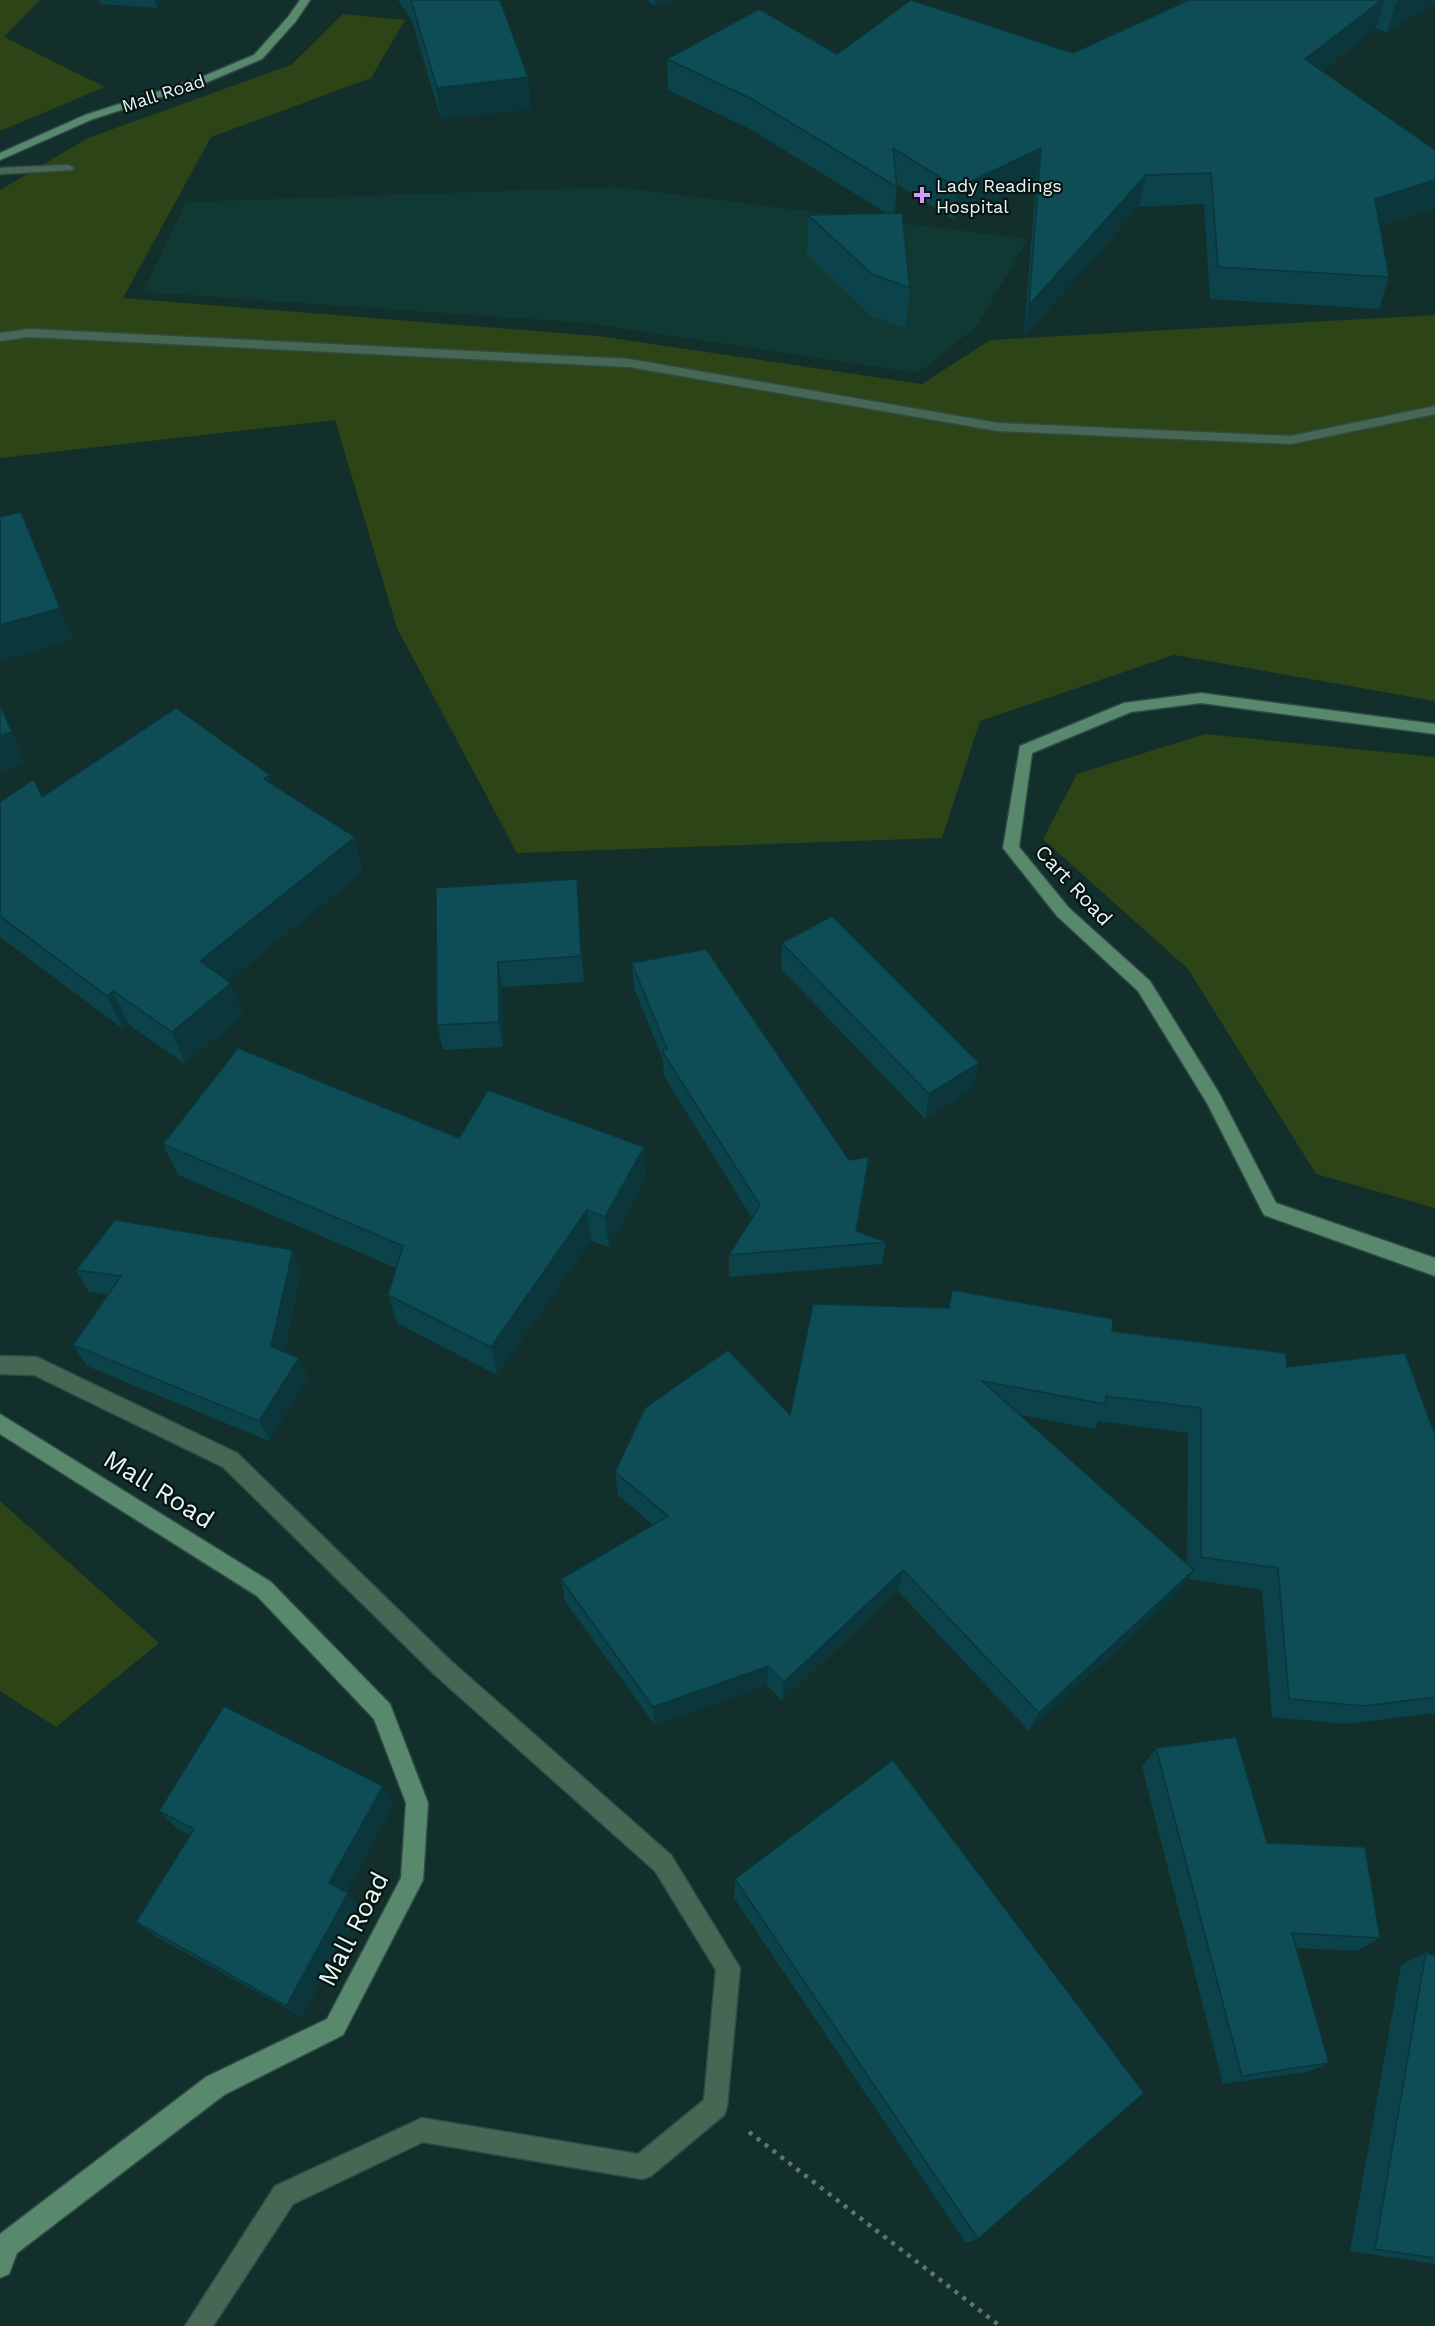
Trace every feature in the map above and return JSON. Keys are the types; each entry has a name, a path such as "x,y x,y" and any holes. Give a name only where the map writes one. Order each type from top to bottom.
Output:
{"street":[{"name":"Mall Road","path":"0,157 89,117 201,81 258,57 292,19 305,0"},
{"path":"0,171 68,168"},
{"path":"0,337 29,333 629,363 1010,427 1291,440 1435,410"},
{"name":"Cart Road","path":"1435,729 1201,698 1129,707 1025,750 1011,848 1063,912 1144,986 1213,1098 1270,1209 1432,1265 1435,1268"},
{"path":"0,1365 36,1366 230,1460 443,1668 663,1863 728,1968 715,2106 642,2167 422,2130 284,2195 198,2326"},
{"name":"Mall Road","path":"0,1423 264,1589 382,1712 417,1803 412,1880 335,2027 215,2086 8,2244 0,2265"}],"path":[{"path":"715,2106 1000,2326"}],"shaded area":[{"path":"616,187 1028,239 976,327 918,373 586,323 143,292 186,202"}],"green space":[{"path":"0,0 40,0 4,37 105,87 0,131"},
{"path":"343,14 405,20 371,78 211,137 123,298 598,336 922,384 990,340 1435,315 1435,701 1174,655 980,721 942,838 517,853 397,628 335,420 0,458 0,190 88,138 291,65"},
{"path":"1205,734 1435,757 1435,1208 1316,1174 1188,969 1043,839 1077,774"},
{"path":"0,1501 159,1643 56,1727 0,1691"}],"building":[{"path":"411,0 500,0 528,77 437,88"},
{"path":"911,0 1073,53 1189,0 1382,0 1305,59 1435,150 1435,180 1375,199 1389,277 1218,267 1211,173 1146,175 1029,305 1041,148 957,188 893,148 897,187 752,99 667,59 759,9 837,54"},
{"path":"902,213 910,288 872,274 808,215"},
{"path":"21,512 60,608 0,625 0,517"},
{"path":"0,705 12,732 0,736"},
{"path":"176,708 270,775 264,779 355,837 200,961 231,983 172,1032 113,991 107,996 0,916 0,802 34,779 42,797"},
{"path":"577,879 581,956 498,962 499,1022 437,1025 436,888"},
{"path":"832,916 979,1063 929,1094 782,943"},
{"path":"706,949 849,1160 869,1157 856,1231 886,1242 729,1255 760,1205 662,1051 667,1049 632,963"},
{"path":"238,1048 459,1138 488,1090 644,1147 605,1217 587,1210 491,1347 388,1295 403,1246 163,1144"},
{"path":"115,1220 293,1250 271,1346 299,1358 259,1421 73,1345 121,1276 76,1270"},
{"path":"952,1290 1113,1319 1112,1331 1286,1353 1287,1367 1405,1353 1435,1435 1435,1697 1364,1706 1289,1699 1278,1568 1201,1557 1201,1408 1106,1396 1105,1404 982,1381 1194,1570 1039,1713 903,1570 784,1682 768,1666 653,1707 561,1579 668,1516 615,1472 645,1408 728,1350 790,1415 813,1304 949,1308"},
{"path":"224,1706 383,1786 329,1883 348,1893 286,2006 136,1922 194,1829 159,1811"},
{"path":"1236,1737 1267,1843 1365,1847 1380,1938 1292,1933 1329,2063 1242,2076 1156,1748"},
{"path":"893,1760 1144,2093 978,2239 735,1879"},
{"path":"1426,1952 1435,1956 1435,2258 1375,2249"}],"place":[{"name":"Lady Readings Hospital","path":"922,195"}]}
